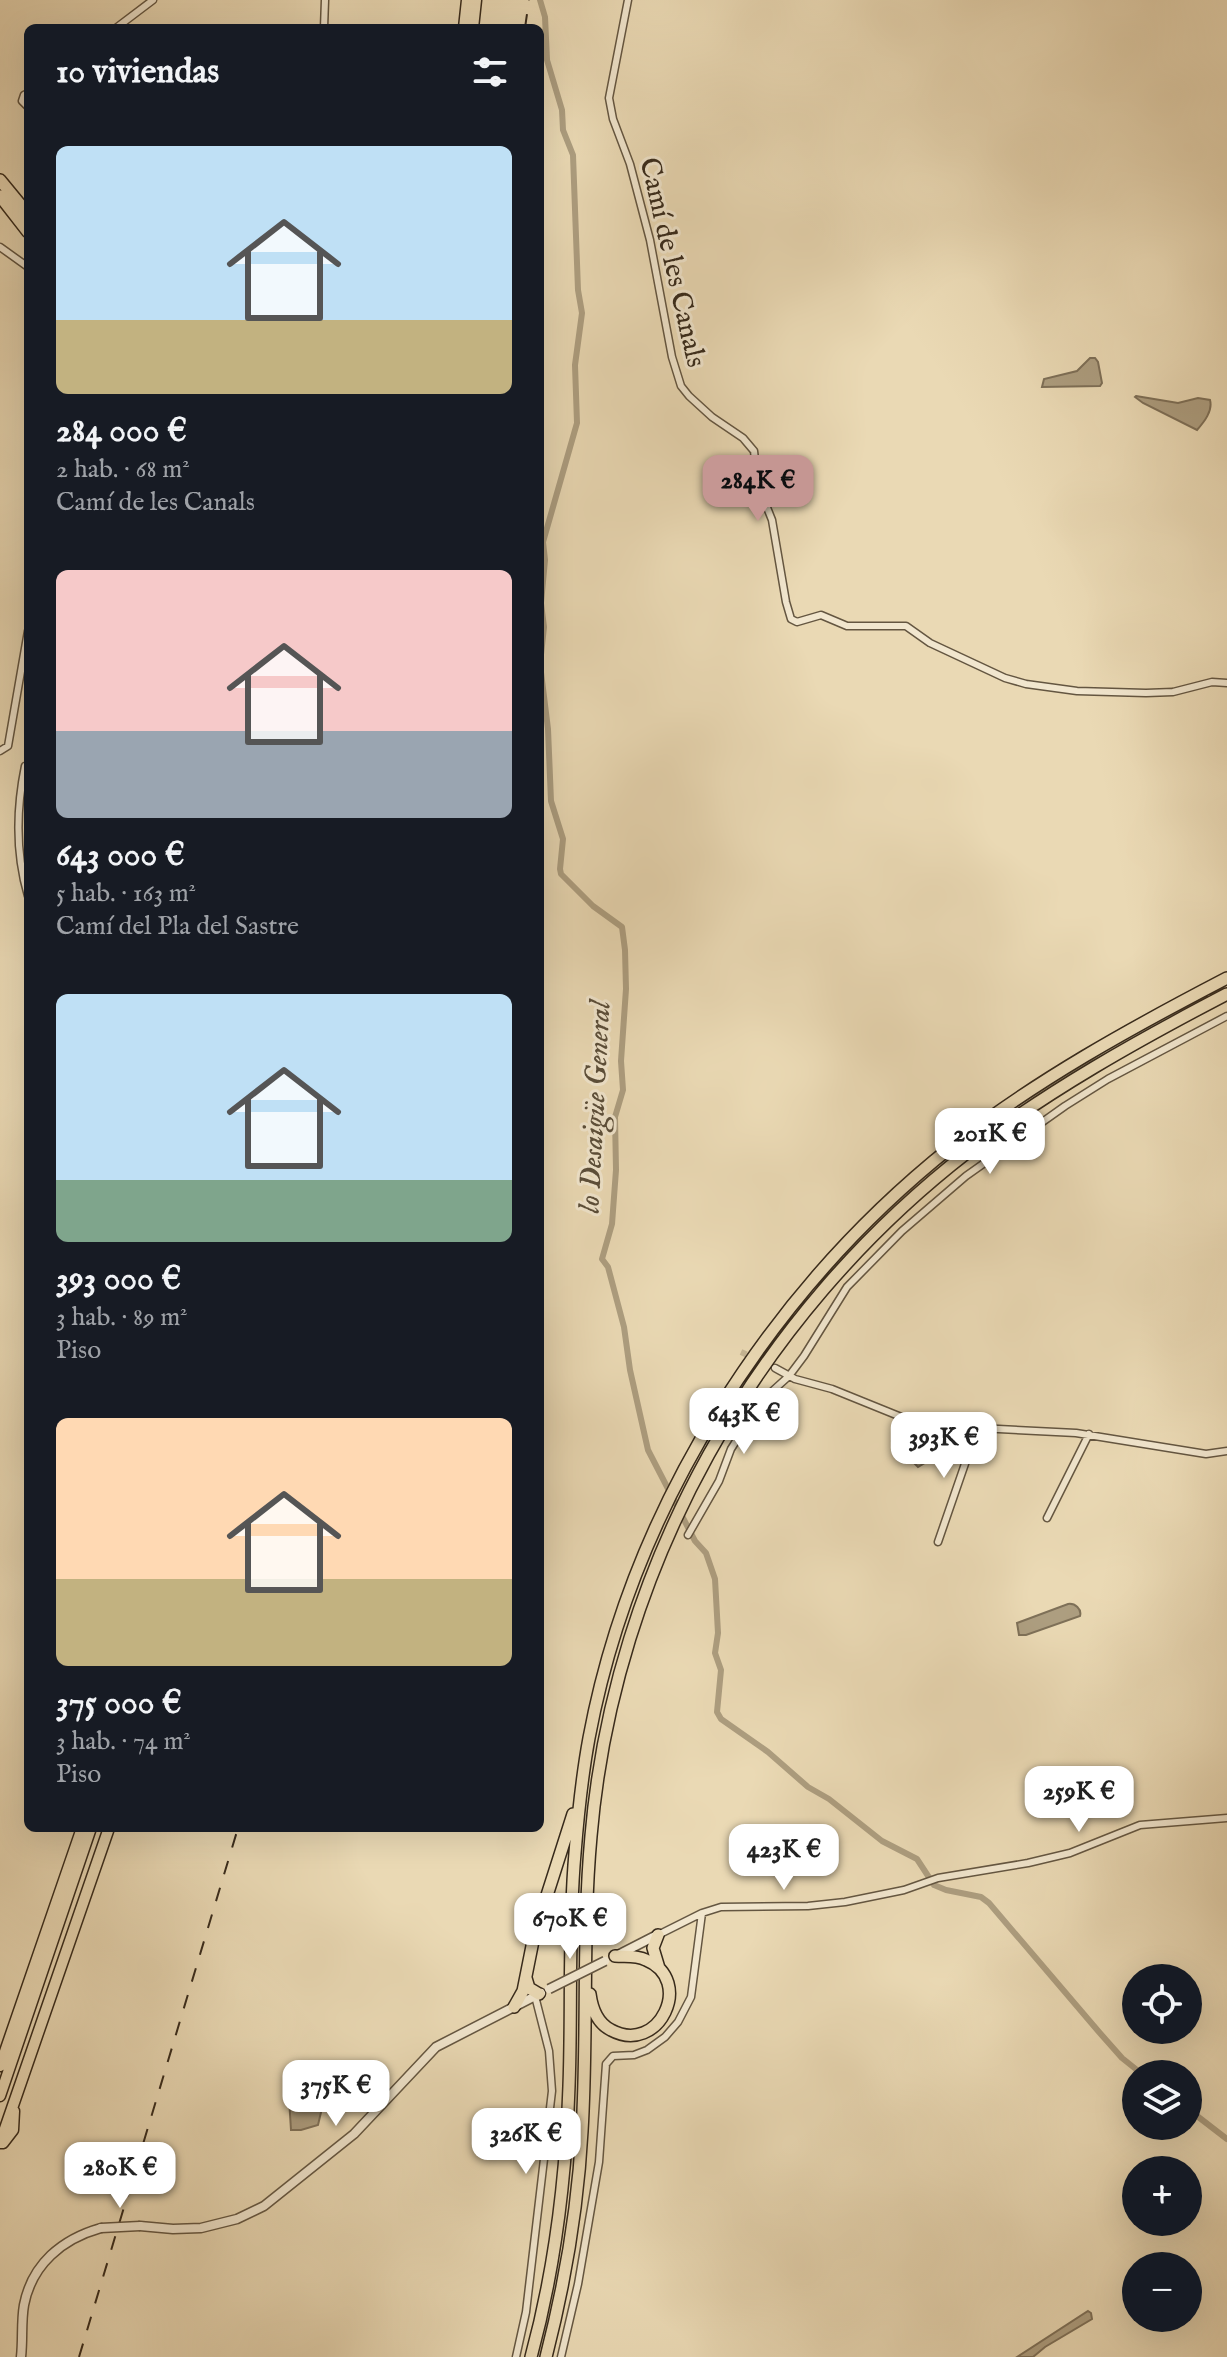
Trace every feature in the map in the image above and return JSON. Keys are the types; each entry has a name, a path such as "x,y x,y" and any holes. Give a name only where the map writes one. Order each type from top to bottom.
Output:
{"highway":[{"path":"464,24 467,0"},
{"path":"473,24 476,0"},
{"path":"0,180 24,209"},
{"path":"0,196 24,227"},
{"path":"531,2357 550,2274 564,2169 569,2098 573,1884 584,1771 608,1659 630,1593 675,1487 715,1415 764,1342 822,1269 882,1207 951,1148 1020,1097 1116,1038 1227,978"},
{"path":"546,2357 568,2251 582,2133 587,1883 594,1801 610,1715 630,1639 646,1591 683,1504 730,1418 783,1339 830,1281 908,1202 968,1152 1043,1099 1227,994"},
{"path":"514,2007 523,1991 534,1936 567,1837 584,1771"},
{"path":"594,1801 597,1816 590,1994 593,2010 604,2025 617,2033 637,2035 648,2031 660,2021 667,2009 670,1992 653,1948 658,1935"},
{"path":"0,2066 81,1832"},
{"path":"0,2096 90,1832"},
{"path":"0,2146 13,2130 17,2095 108,1832"},
{"path":"610,1959 642,1958 659,1968"},
{"path":"526,1978 529,1988 541,1993"}],"street":[{"path":"121,24 153,0"},
{"path":"324,24 325,0"},
{"name":"Camí de les Canals","path":"628,0 609,98 650,240 672,357 686,393 712,417 743,438 754,451 758,485 772,520 791,619 797,622 821,615 847,626 907,626 930,643 1005,678 1074,691 1173,692 1212,682 1227,683"},
{"path":"0,247 24,264"},
{"path":"0,751 8,746 24,654"},
{"path":"24,772 18,826 24,879"},
{"path":"690,1532 743,1430 768,1395 789,1376 852,1282 902,1231 948,1189 997,1152 1099,1084 1227,1016"},
{"path":"775,1368 921,1425 1089,1434 1206,1454 1227,1451"},
{"path":"938,1542 977,1429"},
{"path":"1047,1518 1089,1434"},
{"path":"21,2357 24,2306 37,2272 47,2258 68,2241 101,2228 201,2228 237,2219 264,2206 354,2134 436,2047 702,1913 728,1907 836,1904 896,1892 934,1879 1070,1853 1140,1825 1227,1818"},
{"path":"561,2357 578,2284 599,2162 605,2066 613,2056 634,2055 650,2048 669,2034 678,2022 691,1997 702,1913"},
{"path":"516,2357 526,2312 552,2091 541,1993"}],"shaded area":[{"path":"1090,358 1098,362 1100,386 1042,387 1044,379 1077,371"},
{"path":"1136,396 1178,403 1198,398 1210,400 1210,408 1197,430 1143,403"},
{"path":"906,1430 938,1455 918,1467 892,1441"},
{"path":"1068,1604 1077,1607 1080,1616 1019,1635 1017,1623"},
{"path":"289,2098 323,2104 318,2125 291,2130"},
{"path":"1088,2311 1092,2319 1033,2357 1017,2357"}],"waterway":[{"name":"lo Desaigüe General","path":"540,0 545,17 547,60 562,110 563,130 573,155 578,290 582,313 575,365 577,423 544,538"},
{"name":"lo Desaigüe General","path":"544,551 544,571"},
{"name":"lo Desaigüe General","path":"544,696 551,801 563,839 561,874 593,906 622,927 626,989 621,1061 623,1090 615,1117 616,1170 612,1224 602,1259 608,1267 624,1327 648,1450 695,1541 706,1553 715,1579 718,1633 715,1653 721,1670 717,1712 721,1719 768,1752 808,1787 829,1799 882,1841 917,1859 934,1885 981,1897 989,1903 1124,2060"},
{"name":"lo Desaigüe General","path":"1202,2120 1227,2139"}],"tunnel":[{"path":"741,1352 775,1368"}],"railway":[{"path":"526,24 529,0"},
{"path":"79,2357 237,1832"}]}
